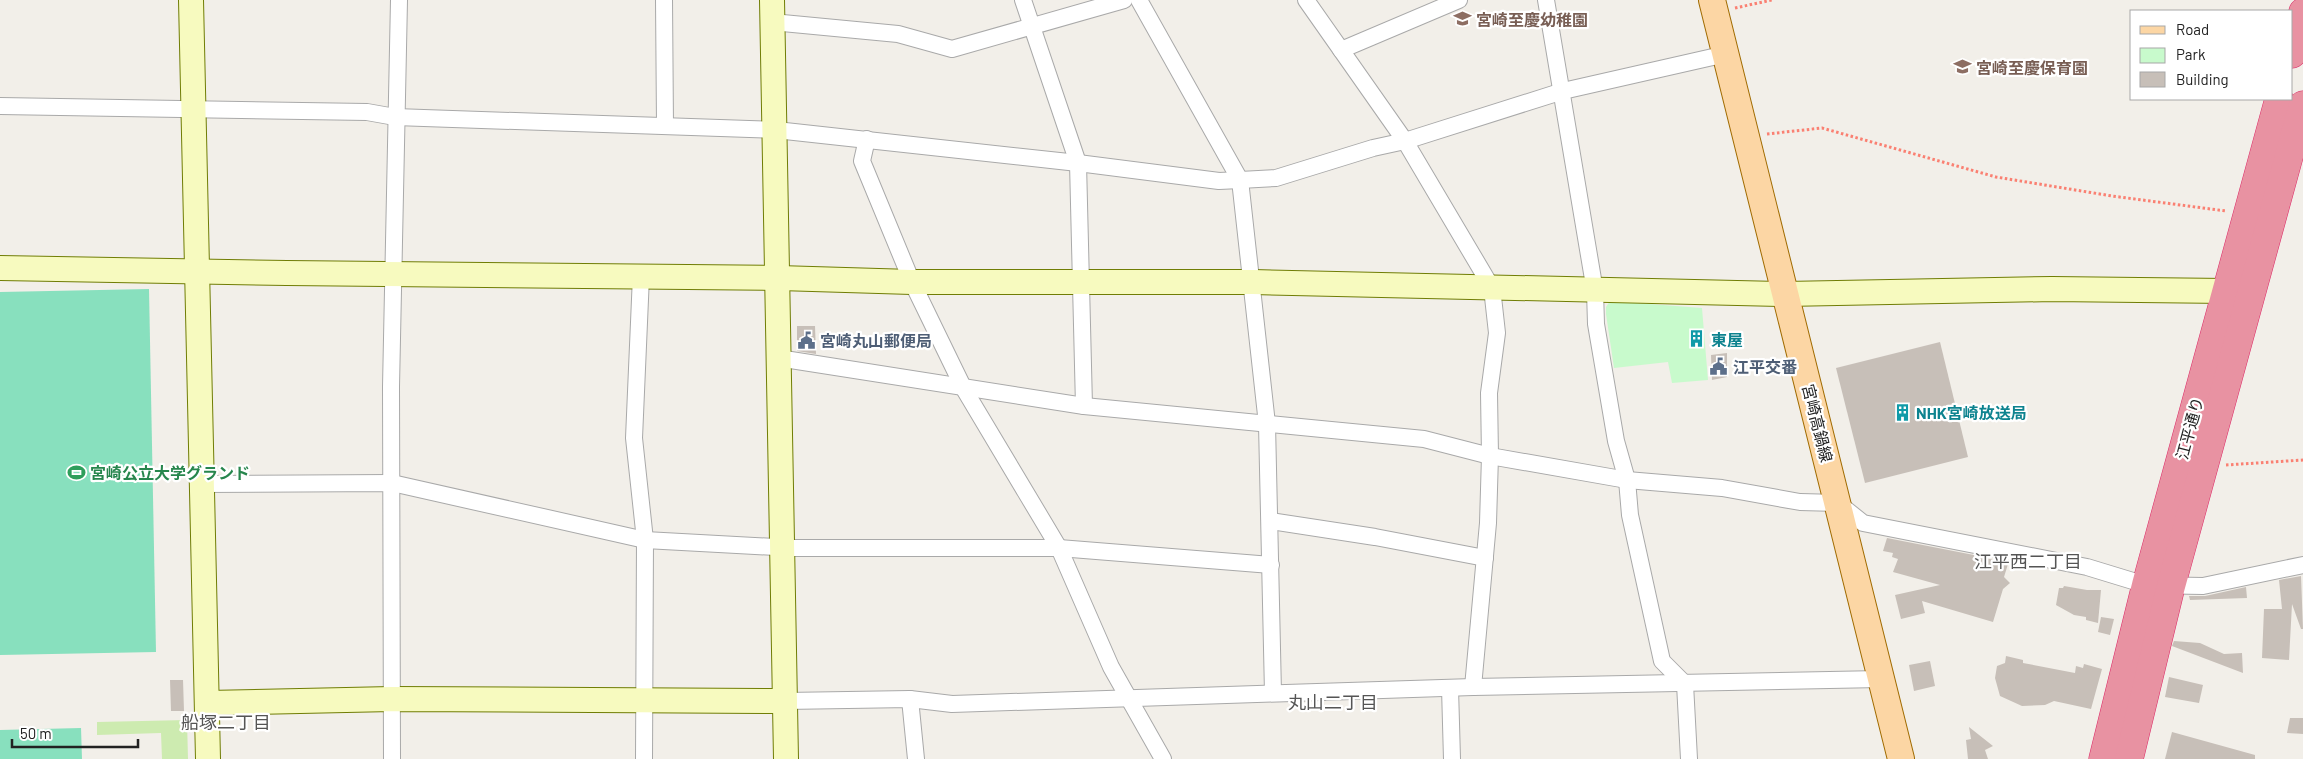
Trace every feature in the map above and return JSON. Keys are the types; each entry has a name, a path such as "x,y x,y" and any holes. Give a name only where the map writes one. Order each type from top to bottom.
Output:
{"highway":[{"path":"2293,50 2303,12"},
{"name":"江平通り","path":"2103,759 2159,585 2203,467 2238,294 2248,214 2280,100"},
{"name":"江平通り","path":"2129,759 2159,585 2238,294 2303,105"}],"main road":[{"name":"宮崎高鍋線","path":"1714,6 1901,759"}],"street":[{"path":"191,0 195,110 208,759"},
{"path":"392,759 393,273 398,0"},
{"path":"664,0 665,125"},
{"path":"1023,0 1078,163 1084,406"},
{"path":"786,759 778,358 779,278 772,11 898,34 952,49 1124,0"},
{"path":"1139,0 1240,180 1268,424 1274,693"},
{"path":"1306,0 1405,141 1492,288 1496,332 1489,394 1490,456 1485,558 1472,688"},
{"path":"1341,50 1459,0"},
{"path":"1546,0 1563,91 1595,291 1598,334 1616,441 1627,480 1630,515 1662,661 1685,684 1689,759"},
{"path":"0,106 367,112 395,117 776,130 1078,163 1219,181 1276,178 1373,148 1405,141 1563,91 1726,54"},
{"path":"867,139 862,161 912,282 964,389 1059,548 1111,667 1163,759"},
{"path":"0,268 779,278 912,282 1253,282 1785,294 2052,289 2238,294"},
{"path":"641,276 634,438 645,540 644,759"},
{"path":"778,358 964,389 1084,406 1424,440 1490,456 1627,480 1722,488 1800,502 1838,503 1863,523 2087,567 2159,585 2203,586 2303,565"},
{"path":"202,484 392,483 645,540 781,546 1059,548 1271,565"},
{"path":"1270,521 1375,537 1485,558"},
{"path":"207,703 392,699 645,701 910,699 952,704 1450,688 1881,679"},
{"path":"1450,688 1452,759"},
{"path":"910,699 916,759"}],"path":[{"path":"1714,6 1772,0"},
{"path":"1746,136 1822,128 1996,178 2248,214"},
{"path":"2203,467 2303,460"}],"green space":[{"name":"宮崎公立大学グランド","path":"149,289 156,652 0,655 0,292"},
{"path":"1610,301 1702,308 1708,380 1672,383 1668,362 1614,368 1606,314 1606,307"},
{"path":"187,720 188,759 162,759 161,733 97,735 97,722"},
{"path":"81,728 82,759 0,759 0,730"}],"building":[{"name":"宮崎丸山郵便局","path":"797,326 815,326 816,354 797,351"},
{"name":"NHK宮崎放送局","path":"1940,342 1968,457 1865,483 1836,368"},
{"name":"江平交番","path":"1727,353 1727,377 1712,380 1711,355"},
{"path":"1887,538 1979,556 2008,564 2004,577 2010,583 2003,589 1993,622 1922,601 1925,613 1901,619 1895,595 1940,585 1893,572 1898,559 1892,557 1893,553 1883,551"},
{"path":"2301,576 2303,629 2301,629 2292,604 2289,660 2262,658 2264,609 2282,609 2279,580"},
{"path":"2064,586 2087,590 2101,590 2098,623 2086,620 2086,617 2074,615 2056,605 2059,588"},
{"path":"2246,587 2247,598 2190,600 2189,596 2205,596"},
{"path":"2101,617 2114,619 2110,635 2098,632"},
{"path":"2174,641 2200,643 2224,654 2242,653 2243,673 2172,646"},
{"path":"2006,656 2023,660 2023,663 2075,673 2076,666 2083,668 2084,664 2102,669 2091,709 2054,701 2045,705 2022,706 2000,696 1995,678 1997,666 2005,663"},
{"path":"1930,661 1935,686 1914,691 1909,665"},
{"path":"2169,677 2203,685 2199,703 2165,697"},
{"path":"170,680 183,680 184,711 171,711"},
{"path":"2290,718 2303,718 2303,734 2287,733"},
{"path":"1969,727 1993,746 1985,750 1988,759 1968,759 1966,740 1971,739"},
{"path":"2172,732 2255,755 2255,759 2165,759"}],"place":[{"name":"宮崎至慶幼稚園","path":"1462,19"},
{"name":"宮崎至慶保育園","path":"1962,67"},
{"name":"東屋","path":"1697,339"},
{"name":"宮崎丸山郵便局","path":"806,340"},
{"name":"江平交番","path":"1719,366"},
{"name":"NHK宮崎放送局","path":"1902,412"},
{"name":"宮崎公立大学グランド","path":"76,472"}],"district":[{"name":"江平西二丁目","path":"2028,561"},
{"name":"丸山二丁目","path":"1333,702"},
{"name":"船塚二丁目","path":"226,722"}]}
